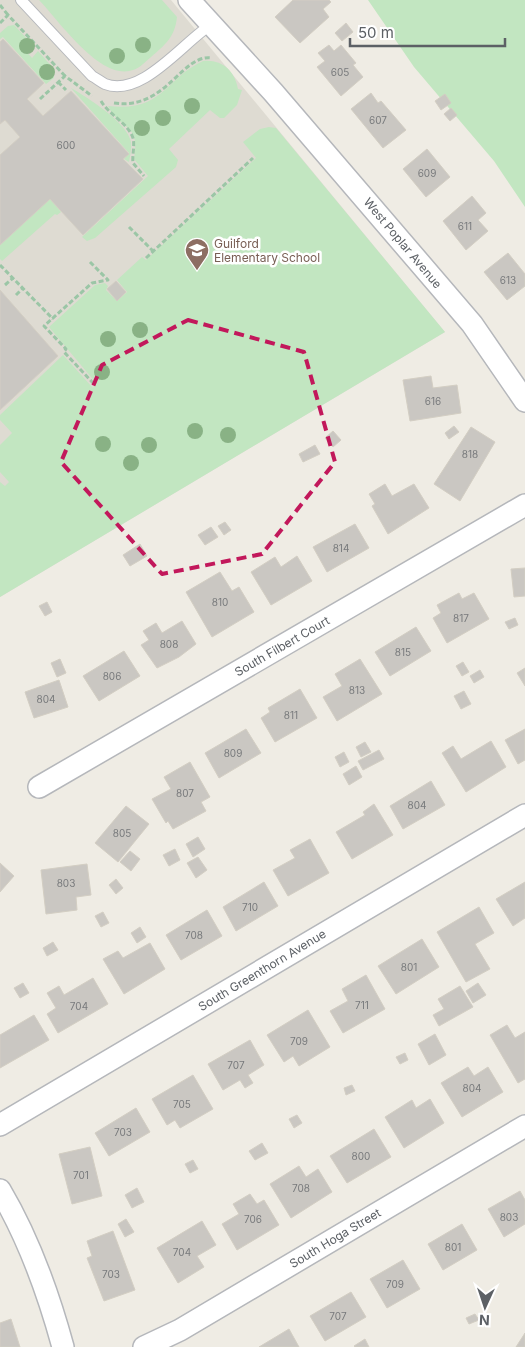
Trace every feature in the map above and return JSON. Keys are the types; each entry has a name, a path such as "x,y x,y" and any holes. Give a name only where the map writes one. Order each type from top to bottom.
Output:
{"street":[{"path":"189,0 212,24"},
{"name":"West Poplar Avenue","path":"212,24 273,92 472,324 525,401"},
{"name":"South Filbert Court","path":"39,787 525,505"},
{"name":"South Greenthorn Avenue","path":"0,1126 525,815"},
{"name":"South Hoga Street","path":"144,1347 180,1330 525,1126"},
{"path":"0,1190 15,1215 38,1266 63,1347"}],"lane":[{"path":"21,0 92,76 105,84 121,86 140,82 163,65 195,34 212,24"}],"path":[{"path":"0,6 65,76"},
{"path":"0,23 8,15"},
{"path":"58,82 66,90"},
{"path":"101,101 105,108 130,133 134,140 133,163 144,176"},
{"path":"146,258 253,158"},
{"path":"129,227 153,251"},
{"path":"90,262 108,280 92,283 44,326 66,349 64,352 94,384"},
{"path":"0,265 52,319"},
{"path":"5,285 13,278"},
{"path":"16,295 23,288"}],"highlighted area":[{"path":"188,320 304,352 335,462 262,554 162,574 61,462 102,365"}],"shaded area":[{"name":"Guilford Elementary School","path":"0,0 171,0 445,332 0,597"}],"green space":[{"path":"39,0 162,0 177,17 176,24 172,35 165,44 141,66 129,71 117,71 92,57"},
{"path":"368,0 525,0 525,207 494,161 414,67"},
{"path":"14,25 32,44 25,50 32,58 38,51 54,69 54,78 46,84 3,37 0,39 0,33 8,26"},
{"path":"203,61 222,64 231,72 238,89 242,90 237,105 224,118 220,118 210,110 169,149 178,160 176,167 95,238 87,241 82,237 148,176 134,159 135,139 132,133 118,120 108,106 127,107 152,99 190,68"},
{"path":"71,88 106,111 128,134 131,142 129,162 124,159 129,153"},
{"path":"276,128 445,332 0,597 0,482 5,486 9,482 0,472 0,445 12,433 0,420 0,415 63,355 93,388 96,383 49,327 95,285 105,283 108,286 106,290 117,301 127,292 117,280 142,257 146,260 256,158 243,142 260,129"},
{"path":"50,199 61,212 57,215 55,214 2,261 0,259 0,245"}],"building":[{"path":"293,0 329,0 331,2 323,9 329,17 300,43 275,17"},
{"path":"346,23 353,32 342,41 335,33"},
{"path":"3,39 44,83 27,99 43,116 71,91 129,154 123,159 143,179 83,235 50,199 0,245 0,155 20,137 5,120 0,124 0,42"},
{"path":"329,45 334,51 341,45 356,63 353,65 363,77 341,96 317,67 325,61 318,53"},
{"path":"371,93 378,103 381,101 406,130 383,148 351,109"},
{"path":"445,94 451,103 441,110 435,101"},
{"path":"451,108 457,115 450,121 444,114"},
{"path":"427,149 450,177 426,197 403,169"},
{"path":"472,196 486,213 478,220 488,231 466,250 443,221"},
{"path":"508,253 525,274 525,286 507,300 484,272"},
{"path":"116,281 126,292 117,301 107,289"},
{"path":"0,290 58,356 0,410"},
{"path":"431,376 433,388 457,385 461,413 410,421 403,380"},
{"path":"454,426 459,432 449,439 445,433"},
{"path":"471,427 495,442 460,501 434,484"},
{"path":"333,431 341,440 333,447 325,438"},
{"path":"315,445 320,454 303,462 299,454"},
{"path":"385,484 392,496 414,484 429,508 388,534 372,506 375,504 369,494"},
{"path":"225,522 231,530 224,535 218,526"},
{"path":"355,524 369,548 327,572 313,547"},
{"path":"211,527 218,537 205,545 198,535"},
{"path":"140,544 147,556 130,566 123,555"},
{"path":"297,556 312,581 271,605 251,572 275,557 281,567"},
{"path":"525,568 525,596 514,597 511,569"},
{"path":"220,572 232,591 239,587 254,612 212,637 186,592"},
{"path":"459,593 462,599 474,593 489,619 447,643 433,618 441,613 437,605"},
{"path":"47,602 52,612 45,616 39,606"},
{"path":"515,618 518,625 509,629 505,622"},
{"path":"182,621 196,644 179,657 157,668 141,645 149,640 143,631 156,623 162,633"},
{"path":"416,627 431,651 390,676 375,652"},
{"path":"124,651 140,676 99,701 83,676"},
{"path":"60,659 66,673 57,677 51,663"},
{"path":"360,659 382,694 337,721 323,697 342,686 335,674"},
{"path":"463,662 469,672 462,676 456,666"},
{"path":"525,668 525,686 517,673"},
{"path":"480,670 484,677 474,683 470,676"},
{"path":"59,680 68,707 34,718 25,692"},
{"path":"300,689 317,718 275,742 261,718 270,712 268,708"},
{"path":"464,691 471,704 461,709 454,696"},
{"path":"246,729 261,753 219,778 205,753"},
{"path":"525,729 525,760 518,764 505,740"},
{"path":"491,741 506,767 466,792 442,753 453,746 461,759"},
{"path":"365,742 371,752 361,757 356,747"},
{"path":"379,750 384,759 363,770 358,761"},
{"path":"344,752 349,762 340,767 335,757"},
{"path":"190,762 210,797 201,802 206,811 173,829 168,821 166,823 152,799 171,789 164,777"},
{"path":"356,766 362,777 349,785 343,774"},
{"path":"431,781 445,805 403,829 390,806"},
{"path":"374,804 393,835 352,859 336,832 365,815 363,812"},
{"path":"126,806 149,824 118,862 95,843"},
{"path":"198,837 205,849 193,857 186,844"},
{"path":"310,839 329,873 288,896 273,870 295,858 290,850"},
{"path":"175,849 180,860 169,866 163,855"},
{"path":"130,851 140,859 131,871 120,862"},
{"path":"198,857 207,870 196,878 187,863"},
{"path":"0,863 14,876 0,892"},
{"path":"87,864 91,895 76,897 77,910 46,914 41,870"},
{"path":"116,879 123,888 116,894 109,885"},
{"path":"264,882 278,906 236,931 223,907"},
{"path":"525,882 525,918 513,926 496,899"},
{"path":"479,907 494,933 475,944 490,969 466,982 437,932"},
{"path":"207,910 222,936 181,960 166,935"},
{"path":"103,912 109,923 101,927 95,916"},
{"path":"140,927 146,937 137,943 131,933"},
{"path":"422,939 439,967 396,994 378,966"},
{"path":"53,942 58,950 47,956 43,948"},
{"path":"150,943 165,969 124,994 103,959 118,951 123,958"},
{"path":"366,975 385,1009 343,1033 330,1011 348,1001 342,989"},
{"path":"93,978 108,1004 58,1033 47,1014 56,1008 47,993 59,986 64,995"},
{"path":"23,983 29,993 20,998 14,988"},
{"path":"478,983 486,995 473,1003 466,991"},
{"path":"460,986 473,1007 439,1026 433,1015 444,1009 438,999"},
{"path":"308,1010 330,1047 299,1066 293,1056 284,1062 267,1035"},
{"path":"34,1015 49,1040 0,1068 0,1035"},
{"path":"507,1025 515,1038 525,1032 525,1079 518,1083 490,1035"},
{"path":"435,1034 446,1055 429,1065 418,1044"},
{"path":"250,1040 264,1065 248,1075 253,1083 245,1088 240,1080 223,1090 208,1064"},
{"path":"405,1053 408,1060 400,1064 396,1057"},
{"path":"468,1067 474,1076 488,1067 503,1092 462,1117 441,1083"},
{"path":"193,1075 213,1109 180,1128 175,1120 167,1125 152,1099"},
{"path":"352,1085 355,1091 346,1095 344,1088"},
{"path":"430,1099 444,1123 404,1148 385,1117 412,1100 416,1108"},
{"path":"136,1108 150,1132 109,1156 95,1133"},
{"path":"297,1115 302,1123 294,1128 289,1119"},
{"path":"374,1129 391,1157 347,1183 330,1156"},
{"path":"262,1143 268,1153 255,1160 249,1151"},
{"path":"90,1147 102,1196 72,1204 59,1154"},
{"path":"193,1160 198,1169 190,1173 185,1164"},
{"path":"299,1166 306,1177 318,1169 332,1192 291,1218 270,1184"},
{"path":"137,1188 144,1202 132,1208 125,1195"},
{"path":"520,1191 525,1200 525,1224 504,1237 488,1209"},
{"path":"250,1194 257,1204 264,1200 279,1225 237,1250 222,1224 239,1214 233,1204"},
{"path":"126,1219 134,1232 125,1237 118,1224"},
{"path":"202,1221 216,1245 197,1256 204,1267 178,1283 157,1248"},
{"path":"462,1224 477,1250 443,1270 428,1244"},
{"path":"113,1231 135,1290 104,1301 87,1258 92,1256 87,1241"},
{"path":"403,1260 420,1289 387,1308 370,1279"},
{"path":"351,1292 366,1317 325,1341 310,1316"},
{"path":"475,1314 479,1320 469,1324 466,1318"},
{"path":"11,1319 20,1347 0,1347 0,1323"},
{"path":"289,1329 299,1347 259,1347"},
{"path":"525,1333 525,1347 516,1347"},
{"path":"365,1339 369,1347 354,1346"}],"place":[{"name":"Guilford Elementary School","path":"197,271"}]}
